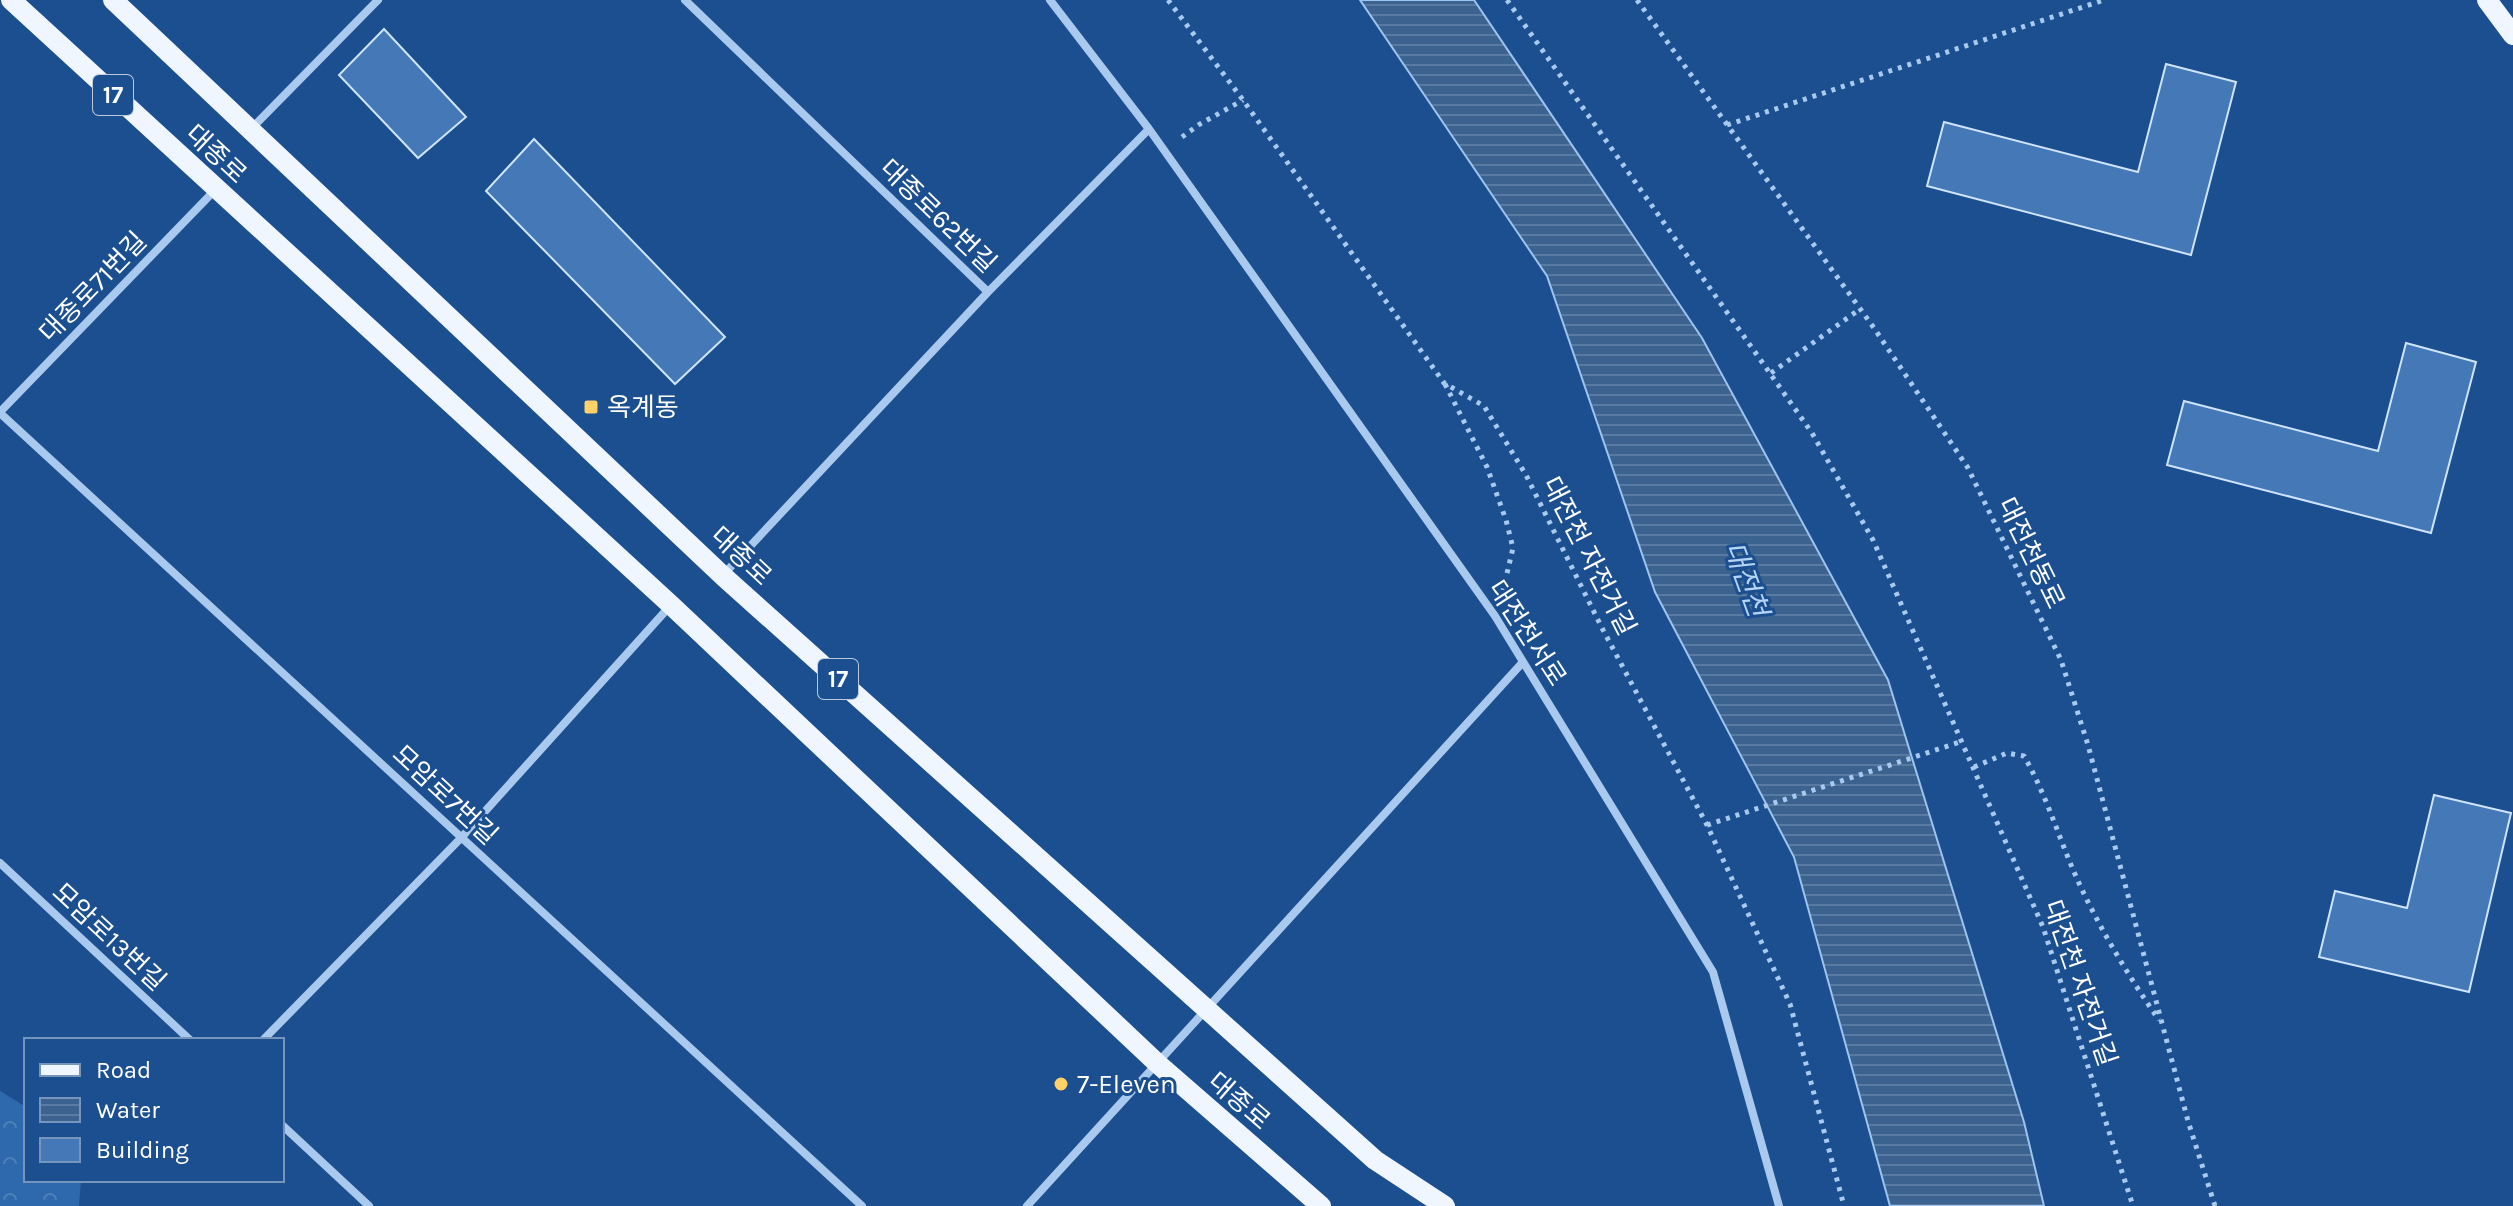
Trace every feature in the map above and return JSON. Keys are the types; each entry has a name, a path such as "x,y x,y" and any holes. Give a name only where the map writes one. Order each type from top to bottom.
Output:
{"main road":[{"name":"대종로","path":"11,0 671,605 1158,1064 1321,1206"},
{"name":"대종로","path":"113,0 723,576 1375,1160 1445,1206"},
{"path":"2487,0 2513,35"}],"street":[{"name":"대종로","path":"252,129 378,0"},
{"name":"대종로62번길","path":"685,0 988,292 723,576"},
{"name":"대전천서로","path":"1050,0 1149,129 1495,616 1713,972 1779,1206"},
{"path":"988,292 1149,129"},
{"name":"대종로71번길","path":"0,413 216,189"},
{"name":"모암로7번길","path":"0,413 862,1206"},
{"path":"265,1038 461,838 671,605"},
{"path":"1027,1206 1523,662"},
{"name":"모암로13번길","path":"0,863 188,1038"},
{"path":"284,1127 369,1206"}],"path":[{"name":"대전천 자전거길","path":"1168,0 1444,383 1484,406 1526,475 1602,628 1707,825 1790,1004 1844,1206"},
{"name":"대전천 자전거길","path":"1507,0 1812,433 1873,540 2043,927 2133,1206"},
{"name":"대전천동로","path":"1637,0 1860,309 1968,468 2061,660 2088,745 2188,1121 2215,1206"},
{"path":"1727,125 2104,0"},
{"path":"1200,124 1243,100"},
{"path":"1771,373 1860,309"},
{"path":"1444,383 1487,467 1513,548 1509,573 1495,616"},
{"path":"1707,825 1963,741"},
{"path":"1974,767 2007,753 2024,756 2043,790 2078,880 2103,929 2162,1025"}],"green space":[{"path":"0,1091 24,1106 24,1182 81,1182 79,1206 0,1206"}],"water":[{"name":"대전천","path":"1360,0 1474,0 1702,338 1888,680 2024,1122 2044,1206 1890,1206 1794,857 1655,592 1547,276"}],"building":[{"path":"384,29 466,117 418,158 339,75"},
{"path":"2166,64 2236,82 2191,255 1927,186 1944,122 2138,172"},
{"path":"534,139 725,337 675,384 486,191"},
{"path":"2406,343 2476,362 2431,533 2167,465 2184,401 2378,451"},
{"path":"2434,795 2511,813 2469,992 2319,957 2335,891 2407,908"}],"place":[{"name":"옥계동","path":"591,407"},
{"name":"7-Eleven","path":"1061,1084"}]}
